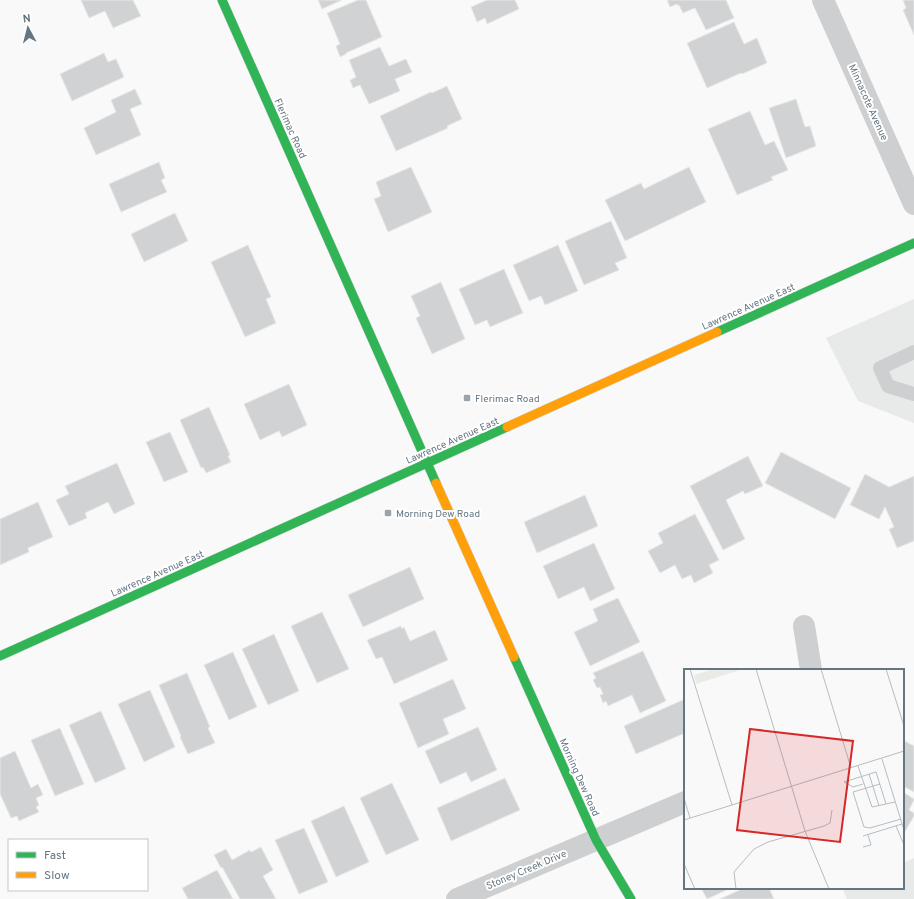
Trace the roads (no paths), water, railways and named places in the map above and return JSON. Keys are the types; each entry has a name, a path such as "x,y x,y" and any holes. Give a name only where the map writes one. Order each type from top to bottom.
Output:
{"main road":[{"name":"Flerimac Road","path":"222,0 427,463"},
{"name":"Lawrence Avenue East","path":"0,656 914,243"},
{"name":"Morning Dew Road","path":"427,463 596,840 631,899"}],"street":[{"name":"Minnacote Avenue","path":"823,0 914,204"},
{"path":"804,626 811,669"},
{"name":"Stoney Creek Drive","path":"457,899 684,802"}],"lane":[{"path":"914,352 880,368 888,386 914,394"}],"place":[{"name":"Flerimac Road","path":"467,398"},
{"name":"Morning Dew Road","path":"388,513"}]}
